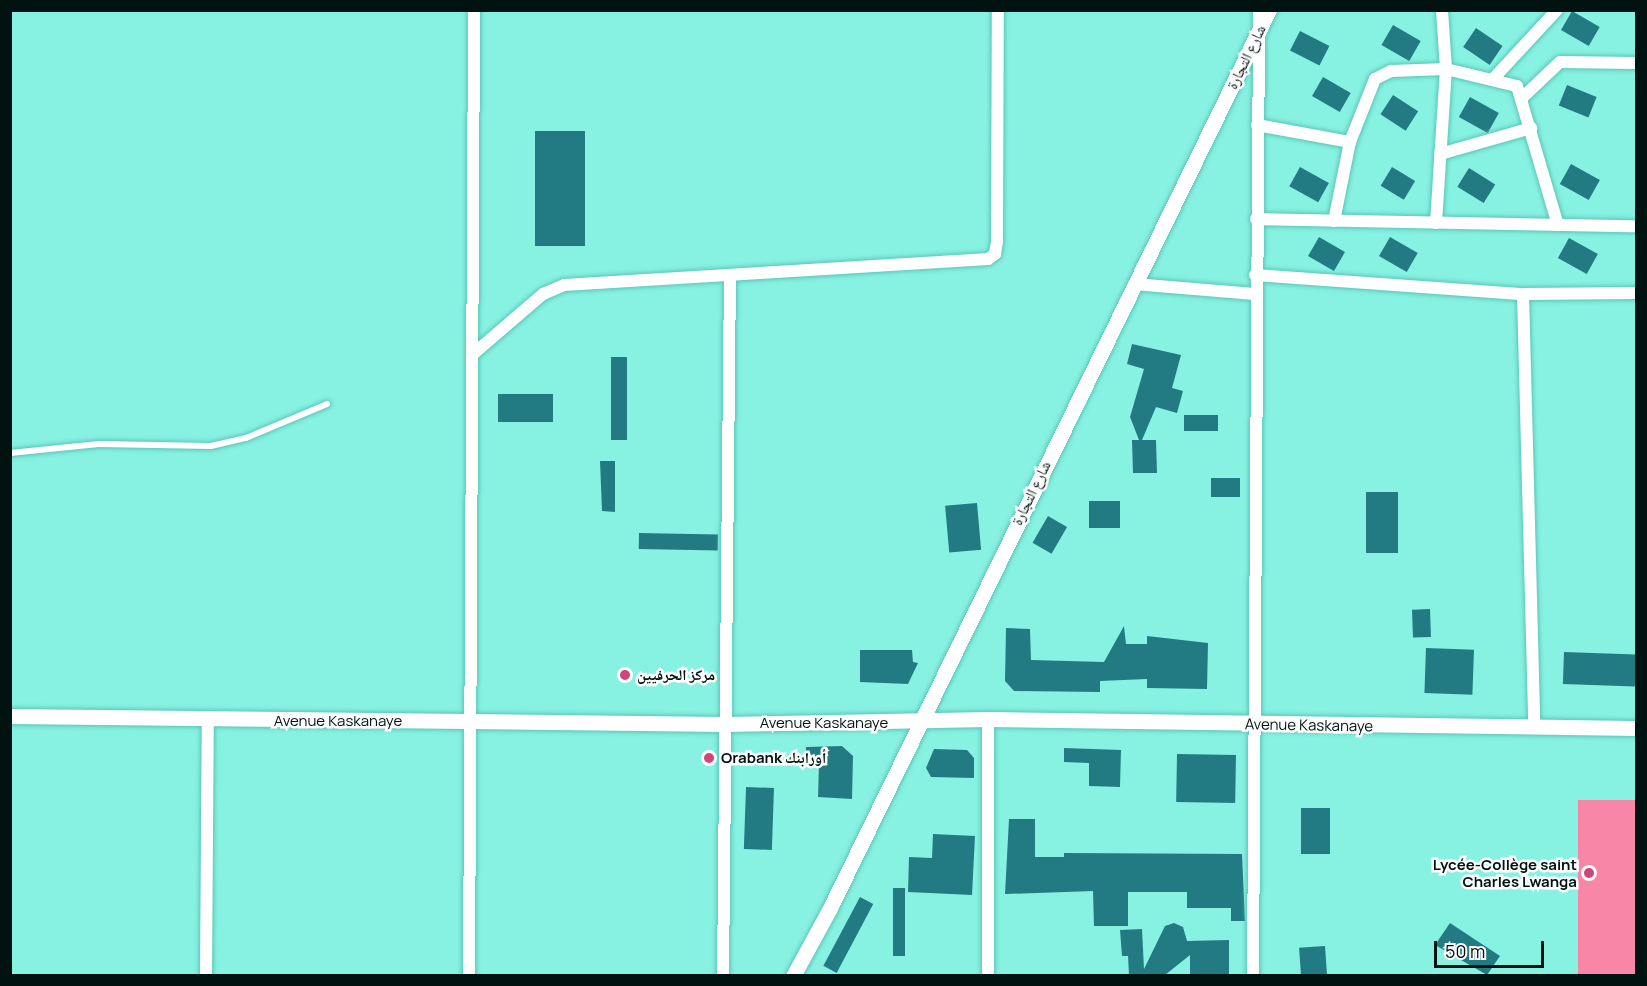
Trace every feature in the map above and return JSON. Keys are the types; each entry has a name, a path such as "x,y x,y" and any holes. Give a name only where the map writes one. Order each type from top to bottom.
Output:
{"street":[{"path":"469,975 468,721 474,10"},
{"path":"472,355 543,294 564,285 730,277 988,259 995,254 998,10"},
{"path":"1253,975 1255,275 1259,10"},
{"name":"شارع التجارة","path":"793,975 830,908 917,723 1269,10"},
{"path":"1436,223 1446,69 1442,10"},
{"path":"1493,79 1557,10"},
{"path":"1522,98 1560,62 1636,63"},
{"path":"1334,221 1350,142 1375,79 1391,71 1446,69 1517,86 1558,225"},
{"path":"1257,125 1350,142"},
{"path":"1440,154 1531,128"},
{"path":"1256,219 1636,226"},
{"path":"1255,275 1523,294 1636,293"},
{"path":"723,975 730,277"},
{"path":"1134,284 1255,294"},
{"path":"1523,294 1534,728"},
{"name":"Avenue Kaskanaye","path":"10,716 208,721 725,724 917,723 988,719 1255,725 1636,728"},
{"path":"988,719 988,975"},
{"path":"206,975 208,721"}],"lane":[{"path":"10,453 99,444 211,446 246,438 327,404"}],"shaded area":[{"path":"1578,800 1636,800 1636,975 1578,975"}],"building":[{"path":"1572,11 1600,27 1589,46 1561,30"},
{"path":"1393,25 1421,41 1409,61 1382,45"},
{"path":"1476,28 1503,46 1490,65 1463,47"},
{"path":"1300,31 1329,46 1319,66 1290,51"},
{"path":"1323,77 1351,93 1340,112 1312,96"},
{"path":"1567,85 1597,97 1588,117 1559,105"},
{"path":"1393,95 1418,111 1406,131 1380,114"},
{"path":"1470,97 1499,113 1488,133 1459,117"},
{"path":"535,131 585,131 585,246 535,246"},
{"path":"1571,164 1600,180 1589,200 1560,184"},
{"path":"1300,167 1329,183 1318,202 1289,186"},
{"path":"1392,167 1415,181 1404,200 1381,186"},
{"path":"1469,168 1495,184 1484,203 1457,187"},
{"path":"1319,237 1345,252 1334,271 1308,256"},
{"path":"1390,237 1418,253 1407,272 1379,256"},
{"path":"1569,238 1598,254 1587,274 1558,258"},
{"path":"1132,344 1181,355 1172,388 1183,391 1177,413 1156,407 1142,440 1156,440 1157,473 1133,473 1132,440 1139,440 1130,417 1144,369 1127,364"},
{"path":"611,357 627,357 627,440 611,440"},
{"path":"498,394 553,394 553,422 498,422"},
{"path":"1184,415 1218,415 1218,431 1184,431"},
{"path":"600,461 615,461 615,512 602,511"},
{"path":"1211,478 1240,478 1240,497 1211,497"},
{"path":"1366,492 1398,492 1398,553 1366,553"},
{"path":"1089,501 1120,501 1120,528 1089,528"},
{"path":"977,503 981,550 949,553 945,506"},
{"path":"1048,516 1067,527 1052,554 1032,543"},
{"path":"639,533 718,534 718,550 639,549"},
{"path":"1430,609 1431,637 1413,638 1412,610"},
{"path":"1124,626 1126,644 1147,644 1147,636 1208,643 1207,689 1147,688 1147,679 1100,681 1100,692 1014,691 1005,681 1006,628 1030,629 1031,660 1104,662"},
{"path":"1426,648 1474,650 1472,695 1424,693"},
{"path":"860,650 912,650 913,662 918,663 908,684 860,682"},
{"path":"1564,652 1636,655 1635,686 1563,684"},
{"path":"842,746 853,756 852,799 818,797 819,763 806,762 806,747"},
{"path":"1064,748 1121,750 1120,787 1089,786 1089,763 1064,762"},
{"path":"934,749 967,750 974,758 974,778 931,777 926,768"},
{"path":"1177,754 1236,755 1235,803 1176,802"},
{"path":"746,787 774,788 772,850 744,849"},
{"path":"1301,808 1330,808 1330,854 1301,854"},
{"path":"1009,819 1035,819 1035,857 1064,857 1064,853 1242,854 1245,921 1231,921 1231,908 1187,908 1187,892 1128,892 1128,926 1094,926 1093,891 1005,894"},
{"path":"933,834 975,836 972,895 908,892 909,857 932,858"},
{"path":"893,888 905,888 905,956 893,956"},
{"path":"860,897 873,904 837,973 823,966"},
{"path":"1174,923 1183,927 1187,941 1229,940 1229,975 1190,975 1190,955 1165,975 1129,975 1128,956 1122,956 1120,930 1142,929 1144,969 1165,926"},
{"path":"1450,923 1500,956 1487,975 1435,945"},
{"path":"1325,946 1327,975 1301,976 1299,948"}],"place":[{"name":"مركز الحرفيين","path":"625,675"},
{"name":"Orabank أورابنك","path":"709,758"},
{"name":"Lycée-Collège saint Charles Lwanga","path":"1589,873"}]}
